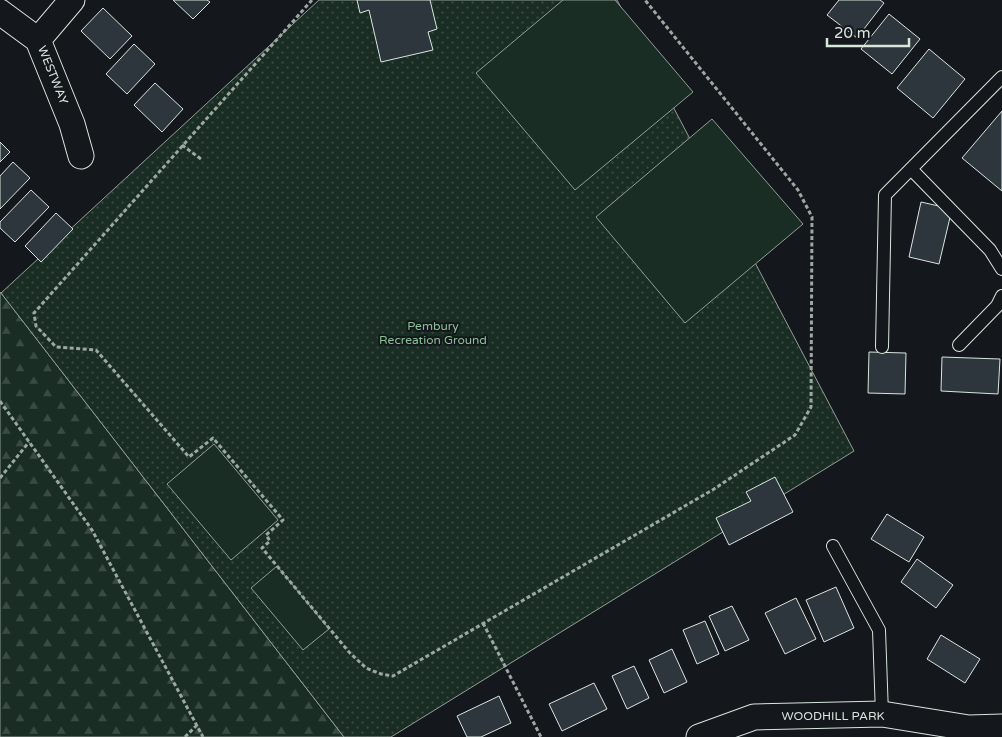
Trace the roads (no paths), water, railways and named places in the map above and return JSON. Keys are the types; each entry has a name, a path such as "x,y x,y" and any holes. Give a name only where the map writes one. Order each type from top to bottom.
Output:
{"street":[{"path":"38,40 72,0"},
{"name":"WESTWAY","path":"0,12 38,40 72,124 81,156"},
{"name":"WOODHILL PARK","path":"699,737 754,717 882,714 969,733 1002,727"}],"lane":[{"path":"882,347 885,195 1002,77"},
{"path":"911,169 990,250 1002,269"},
{"path":"958,345 997,306 1002,296"},
{"path":"833,546 878,630 882,714"}],"park label":[{"name":"Pembury Recreation Ground","path":"433,333"}]}
